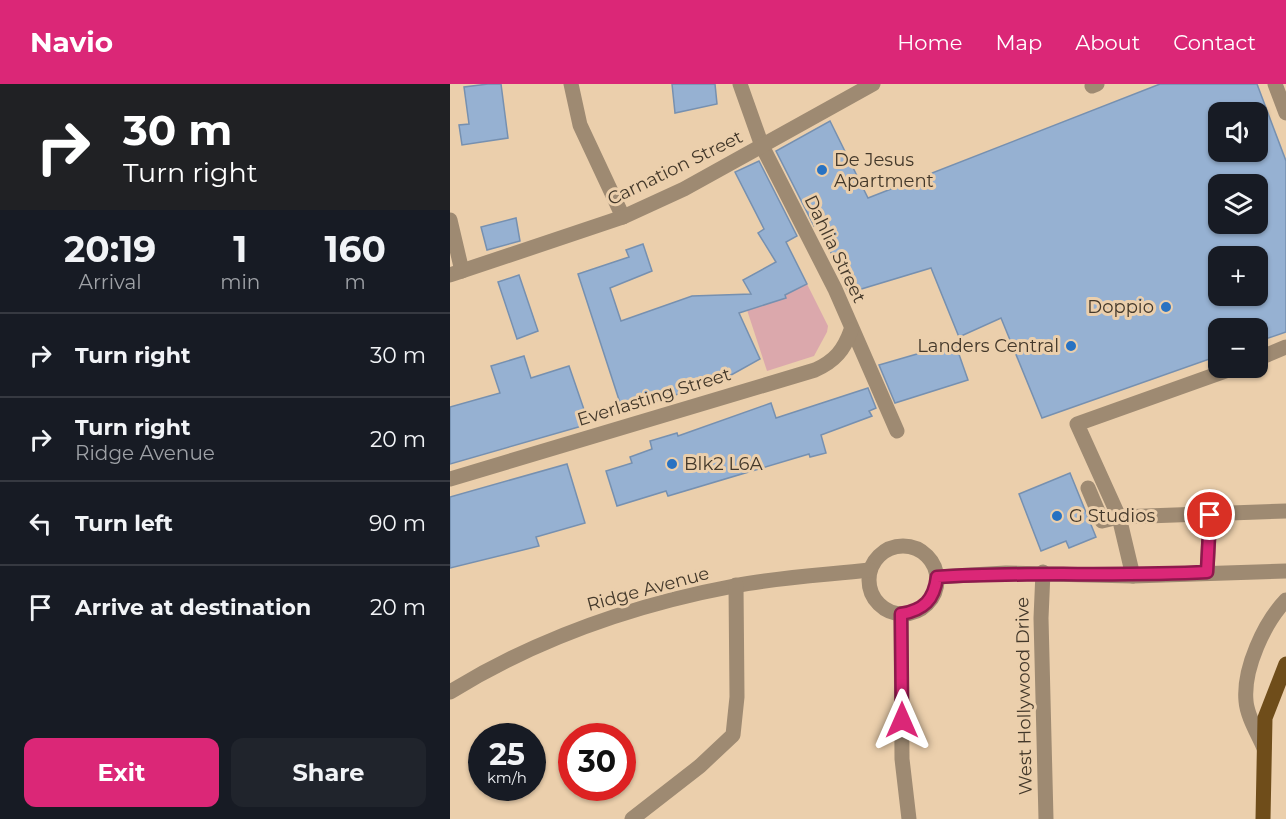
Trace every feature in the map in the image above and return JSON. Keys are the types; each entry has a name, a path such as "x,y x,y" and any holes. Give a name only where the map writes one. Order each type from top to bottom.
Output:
{"main road":[{"path":"1263,819 1265,718 1286,664"}],"street":[{"path":"571,84 580,125 622,217"},
{"name":"Dahlia Street","path":"740,84 762,146 835,289 897,431"},
{"name":"Carnation Street","path":"456,273 622,217 684,189 873,84"},
{"path":"1275,84 1286,113"},
{"path":"450,220 456,273"},
{"name":"Everlasting Street","path":"450,479 815,370 835,359 844,348 851,330"},
{"path":"1268,355 1286,347"},
{"path":"1133,576 1119,517 1077,424 1208,377"},
{"path":"1088,488 1102,521 1119,517 1286,511"},
{"path":"1207,572 1210,515"},
{"path":"901,546 921,551 929,558 937,577 935,591 928,603 916,612 901,614 882,608 870,591 870,570 882,553 901,546"},
{"name":"Ridge Avenue","path":"450,692 494,665 573,630 671,600 736,585 870,570"},
{"path":"937,577 1043,573 1133,576 1286,571"},
{"name":"West Hollywood Drive","path":"1043,573 1041,618 1046,819"},
{"path":"632,819 700,766 733,735 737,697 736,585"},
{"path":"1264,748 1245,702 1247,672 1272,614 1286,600"},
{"path":"901,614 902,759 909,819"}],"shaded area":[{"path":"807,284 828,326 827,332 814,356 767,371 747,310"}],"building":[{"path":"501,84 508,138 462,145 459,125 469,124 464,87"},
{"path":"672,84 715,84 717,104 675,113"},
{"path":"1160,84 1257,84 1264,102 1208,102 1208,162 1268,162 1268,113 1286,161 1286,332 1268,338 1268,318 1208,318 1208,360 1042,418 1001,318 959,337 931,268 848,293 842,275 817,224 814,226 776,151 830,121 868,198"},
{"path":"759,161 797,236 786,242 807,284 785,295 786,298 739,313 760,359 724,379 623,412 578,274 629,257 626,250 643,244 652,271 610,288 621,321 692,296 751,294 743,280 776,262 758,233 764,229 735,172"},
{"path":"516,218 520,241 487,250 481,227"},
{"path":"519,275 538,331 517,339 498,282"},
{"path":"955,343 968,380 895,403 879,365"},
{"path":"524,356 531,378 569,366 589,424 450,464 450,407 500,393 491,366"},
{"path":"868,388 876,408 869,411 872,416 821,435 826,453 810,457 809,454 668,496 666,491 617,506 606,471 632,463 630,457 652,449 650,441 677,433 678,436 771,403 776,418"},
{"path":"567,464 585,523 536,537 539,546 450,568 450,497"},
{"name":"G Studios","path":"1070,473 1096,537 1069,548 1066,541 1041,551 1019,494"}],"place":[{"name":"De Jesus Apartment","path":"822,170"},
{"name":"Doppio","path":"1166,307"},
{"name":"Landers Central","path":"1071,346"},
{"name":"Blk2 L6A","path":"672,464"},
{"name":"G Studios","path":"1057,516"}],"route":[{"path":"902,720 901,614 916,612 928,603 935,591 937,577 1006,573 1133,576 1207,572 1210,515"}]}
